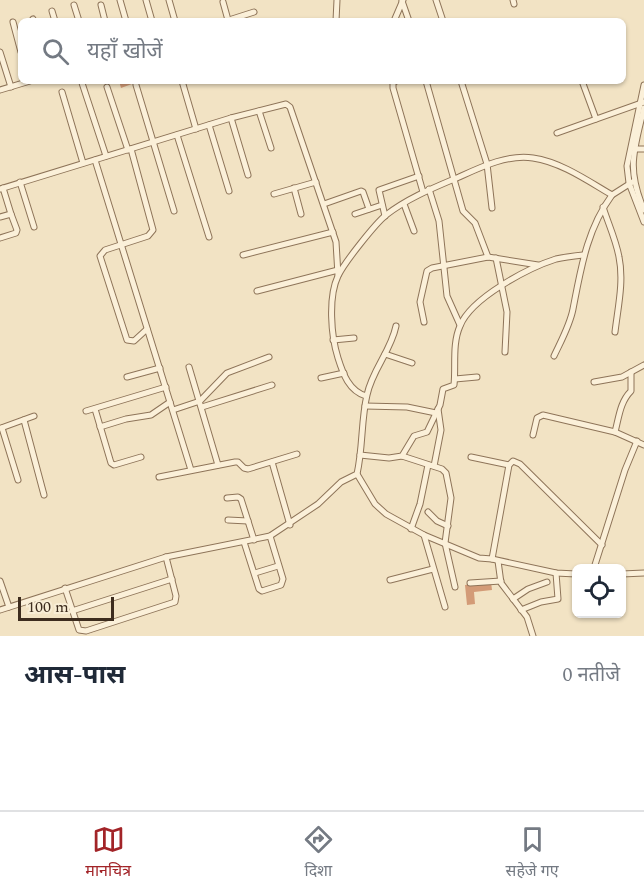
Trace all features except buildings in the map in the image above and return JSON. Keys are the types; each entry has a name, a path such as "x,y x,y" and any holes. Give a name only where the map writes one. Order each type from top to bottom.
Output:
{"street":[{"path":"120,0 125,18"},
{"path":"146,0 151,18"},
{"path":"169,0 174,18"},
{"path":"227,18 223,1 230,0"},
{"path":"336,18 337,0"},
{"path":"436,0 441,18"},
{"path":"395,18 402,1"},
{"path":"402,1 408,18"},
{"path":"74,5 78,18"},
{"path":"101,5 104,18"},
{"path":"52,11 54,18"},
{"path":"234,18 254,12"},
{"path":"13,22 18,41"},
{"path":"0,52 11,87"},
{"path":"0,90 20,84"},
{"path":"82,84 106,156"},
{"path":"183,84 196,129"},
{"path":"393,84 418,176 439,221 448,301 460,325"},
{"path":"427,84 463,211 475,223 488,257"},
{"path":"462,84 487,164 492,208"},
{"path":"583,84 596,119"},
{"path":"136,85 174,211"},
{"path":"644,85 631,182 644,210"},
{"path":"107,87 129,149 153,230 148,236 105,250 100,256 126,340 134,341 147,329"},
{"path":"62,92 83,163"},
{"path":"0,238 16,233 17,230 1,188 231,118 283,104 288,105 324,204 337,250 338,273 333,298 333,340 352,389 366,396"},
{"path":"557,133 642,104"},
{"path":"642,104 627,157 631,182 644,222"},
{"path":"259,111 271,148"},
{"path":"231,118 248,175"},
{"path":"209,125 229,191"},
{"path":"177,135 209,237"},
{"path":"635,149 644,149"},
{"path":"257,291 338,273 385,216 426,190 487,164 511,158 532,158 552,164 612,195"},
{"path":"95,160 191,470"},
{"path":"385,216 379,190 418,176"},
{"path":"20,182 34,227"},
{"path":"274,194 316,182"},
{"path":"554,356 573,309 583,255 603,207 612,195 631,182"},
{"path":"294,188 301,214"},
{"path":"324,204 361,191 369,209"},
{"path":"404,204 414,231"},
{"path":"355,214 382,205"},
{"path":"603,207 621,265 615,332"},
{"path":"0,217 11,214"},
{"path":"243,255 333,232"},
{"path":"402,456 414,436 427,432 437,411 443,389 452,387 455,379 456,336 460,325 474,307 501,286 540,265 558,258 583,255"},
{"path":"424,322 420,302 427,271 488,257 540,265"},
{"path":"496,258 507,319 505,352"},
{"path":"396,326 393,341 378,366 366,396 357,474 375,504 396,521 469,555 556,573 572,574"},
{"path":"333,340 354,338"},
{"path":"385,354 412,363"},
{"path":"201,404 227,373 269,357"},
{"path":"594,382 622,377 644,365"},
{"path":"189,367 218,465"},
{"path":"127,377 159,368"},
{"path":"615,432 620,408 631,391 631,372"},
{"path":"321,378 344,373"},
{"path":"455,379 477,377"},
{"path":"172,410 273,385"},
{"path":"86,411 166,387"},
{"path":"100,427 126,419 151,415 170,402"},
{"path":"365,406 407,407 437,411"},
{"path":"95,409 111,463 114,465 141,457"},
{"path":"411,529 441,430 437,411"},
{"path":"532,435 537,418 543,415 615,432 644,445"},
{"path":"18,480 1,428 34,416"},
{"path":"24,420 44,495"},
{"path":"595,564 625,470 637,441"},
{"path":"159,477 238,462 246,470 297,454"},
{"path":"360,455 388,458 402,456 442,469 446,473 452,501 445,543 455,586"},
{"path":"471,457 509,465"},
{"path":"533,636 528,620 501,581 495,560 509,465 513,460 520,464 602,545"},
{"path":"272,462 290,525"},
{"path":"0,610 166,557 270,536 290,525 318,504 341,482 357,474"},
{"path":"227,498 241,499 254,540"},
{"path":"428,512 437,521 448,526"},
{"path":"228,520 248,521"},
{"path":"424,535 445,607"},
{"path":"244,542 259,589 262,591 282,584 283,579 270,536"},
{"path":"65,588 79,633 86,632 175,602 176,596 166,557"},
{"path":"255,573 278,566"},
{"path":"390,579 433,569"},
{"path":"521,610 541,602 558,599 556,573"},
{"path":"626,574 644,573"},
{"path":"72,611 172,579"},
{"path":"0,580 9,607"},
{"path":"470,583 501,581"},
{"path":"513,599 528,589 547,582"}]}
